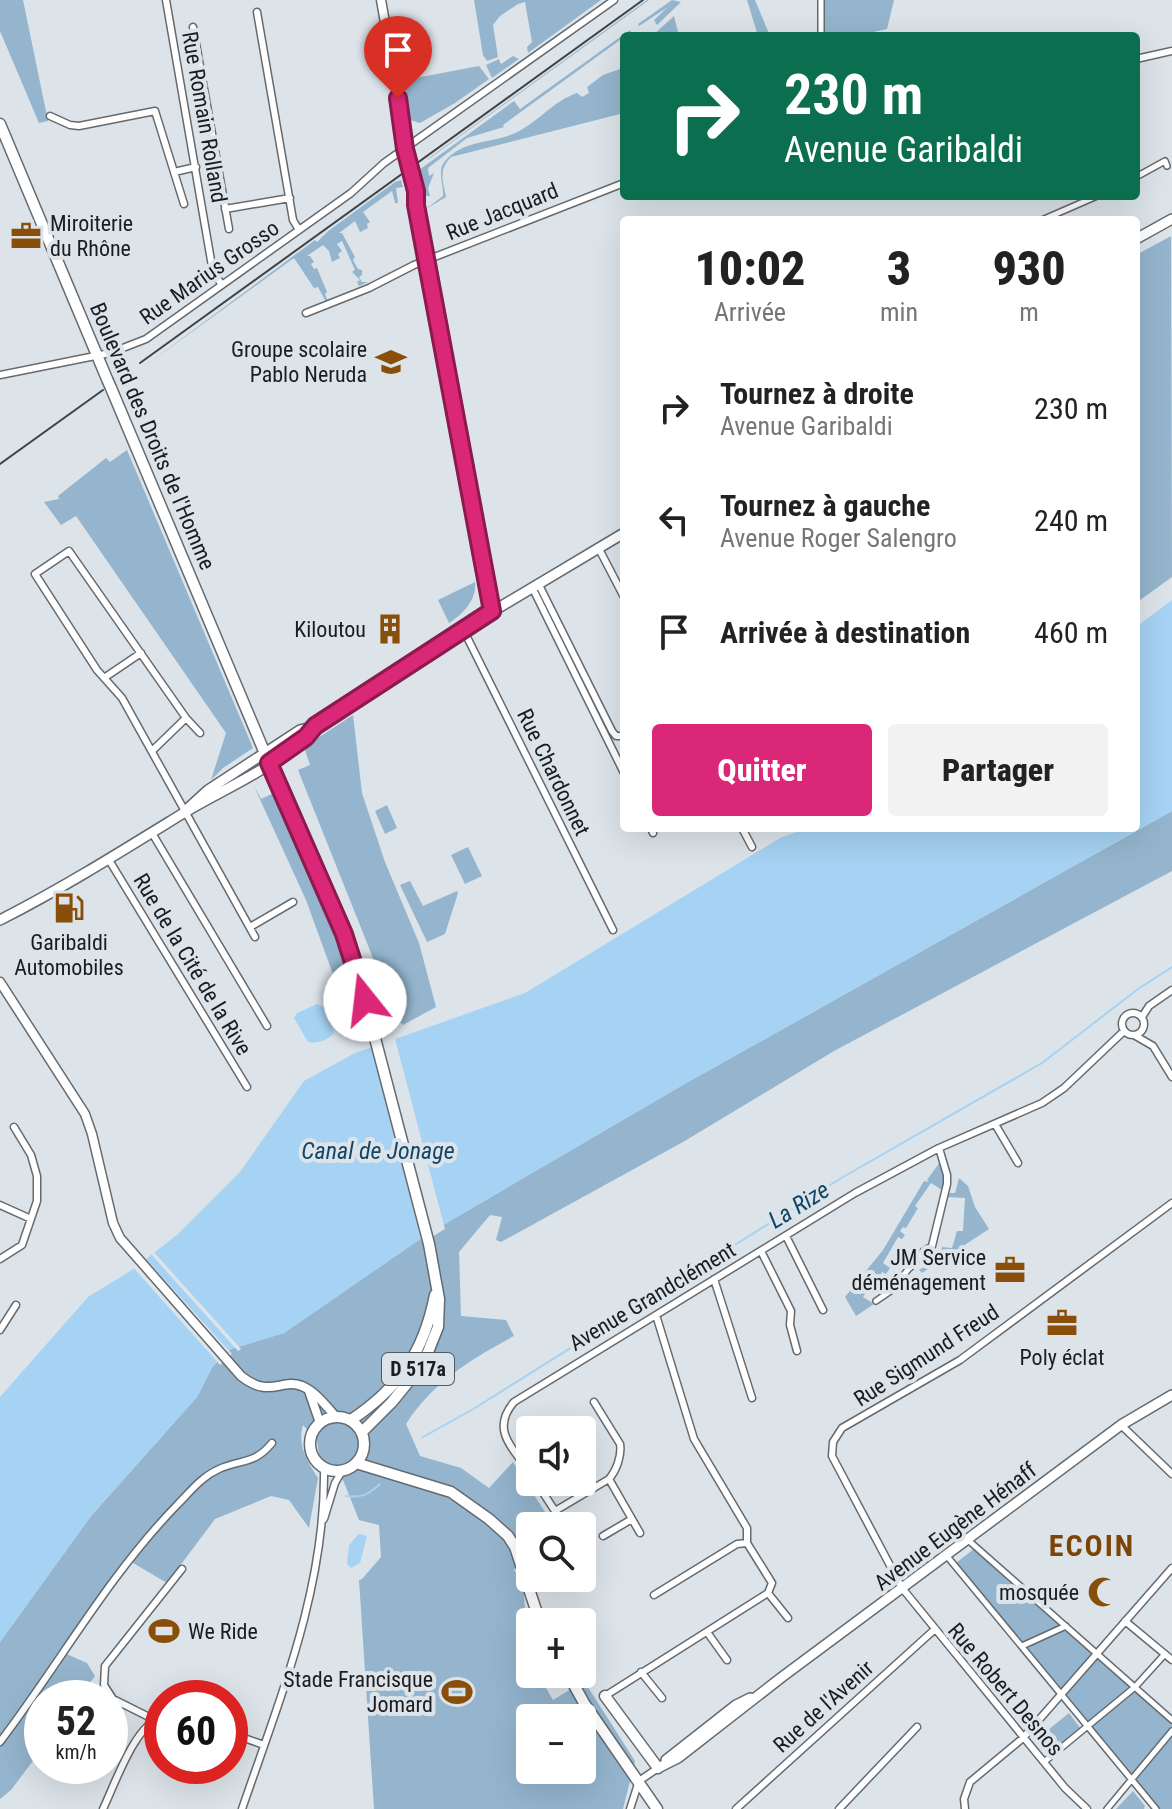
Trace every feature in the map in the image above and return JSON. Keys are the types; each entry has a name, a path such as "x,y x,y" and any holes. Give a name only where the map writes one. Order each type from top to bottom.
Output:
{"main road":[{"name":"Boulevard des Droits de l'Homme","path":"0,124 267,758"},
{"path":"1140,237 1172,219"},
{"path":"0,920 109,860 185,811 197,798 267,758 300,730 315,726 463,629 620,535"},
{"name":"D 517a","path":"267,758 344,934 432,1259 437,1290 439,1319 428,1352 392,1402 362,1432"},
{"name":"D 517a","path":"351,1420 390,1387 411,1364 423,1342 437,1290"},
{"name":"Avenue Eugène Hénaff","path":"658,1768 678,1758 1121,1425 1172,1395"},
{"path":"336,1417 351,1420 362,1432 364,1450 356,1463 342,1471 324,1468 316,1461 310,1446 313,1431 320,1423 336,1417"},
{"path":"356,1463 451,1492 508,1536 521,1562 536,1608"},
{"path":"576,1688 657,1809"},
{"path":"605,1696 658,1768"}],"street":[{"name":"Rue Romain Rolland","path":"166,0 213,272 222,285"},
{"path":"381,0 405,149 412,172 492,611"},
{"name":"Rue Marius Grosso","path":"0,375 98,356 129,348 146,339 614,0"},
{"path":"821,0 821,32"},
{"name":"Rue Marius Grosso","path":"257,12 293,220 299,230"},
{"name":"Rue Romain Rolland","path":"193,27 229,229"},
{"path":"1140,58 1172,51"},
{"path":"50,116 79,126 155,111 184,204"},
{"path":"1140,175 1165,161 1167,166"},
{"path":"174,172 196,167"},
{"name":"Rue Jacquard","path":"306,313 428,260 620,185"},
{"path":"225,209 290,198"},
{"path":"1051,216 1088,200"},
{"path":"598,547 620,589"},
{"path":"200,733 186,718 69,551 35,574 104,678 122,698 255,937"},
{"path":"535,585 612,731 620,736"},
{"path":"535,585 620,765"},
{"name":"Rue Chardonnet","path":"463,629 613,930"},
{"path":"104,678 141,653"},
{"path":"152,751 186,718"},
{"path":"744,832 752,847"},
{"path":"152,833 267,1026"},
{"name":"Rue de la Cité de la Rive","path":"109,860 247,1087"},
{"path":"250,927 293,902"},
{"path":"0,982 85,1114 113,1223 128,1249 241,1376 259,1386 296,1384 309,1390 336,1417"},
{"path":"1134,1035 1143,1029 1142,1017 1149,1006 1172,990"},
{"path":"1142,1017 1135,1013 1128,1014 1123,1020 1124,1031 1149,1042 1172,1077"},
{"name":"Avenue Grandclément","path":"516,1453 504,1435 502,1425 505,1413 514,1402 855,1193 939,1148 1042,1103 1058,1093 1124,1031"},
{"path":"995,1124 1018,1163"},
{"path":"0,1259 22,1245 37,1201 37,1176 31,1155 14,1127"},
{"path":"876,1301 892,1290 923,1252 932,1246 947,1184 939,1148"},
{"name":"Rue Sigmund Freud","path":"902,1588 832,1456 833,1442 842,1428 960,1360 1172,1203"},
{"path":"0,1205 31,1219"},
{"path":"786,1236 823,1310"},
{"path":"761,1251 791,1311 790,1325 797,1351"},
{"path":"714,1279 752,1398"},
{"path":"0,1330 16,1305"},
{"path":"605,1696 768,1593 772,1583 747,1543 747,1528 694,1439 656,1315"},
{"path":"309,1390 320,1423"},
{"path":"545,1496 555,1511 614,1473 620,1444 594,1402"},
{"path":"1121,1425 1172,1474"},
{"path":"0,1742 128,1560 155,1528 202,1479 220,1469 252,1461 272,1443"},
{"path":"242,1809 313,1589 324,1468"},
{"path":"319,1534 335,1483 342,1471"},
{"path":"609,1479 640,1533"},
{"path":"603,1536 632,1519"},
{"path":"967,1539 1172,1720"},
{"path":"654,1595 737,1544 747,1543"},
{"path":"946,1555 1156,1809"},
{"path":"965,1809 970,1782 1023,1738 1172,1568"},
{"path":"144,1714 113,1699 104,1685 105,1666 182,1569"},
{"name":"Rue Robert Desnos","path":"902,1588 1023,1738 1075,1800 1087,1809"},
{"path":"768,1593 788,1618"},
{"path":"1125,1621 1172,1660"},
{"path":"1022,1646 1066,1626"},
{"name":"Rue de l'Avenir","path":"736,1809 934,1630"},
{"path":"707,1632 727,1660"},
{"path":"1044,1762 1135,1687 1165,1654"},
{"path":"641,1672 662,1698"},
{"path":"839,1809 917,1727"},
{"path":"103,1809 144,1729"},
{"path":"1107,1809 1172,1731"},
{"path":"248,1739 264,1745"},
{"path":"630,1809 639,1781 658,1768"}],"shaded area":[{"path":"0,0 23,0 48,121 39,123 0,31"},
{"path":"474,0 601,0 528,53 527,47 532,42 525,2 518,4 493,25 498,57 487,61 483,55"},
{"path":"649,0 426,161 429,158"},
{"path":"672,0 681,2 657,25 654,20 668,7 639,26 638,24"},
{"path":"747,0 755,0 768,32 757,32"},
{"path":"817,0 894,0 887,29 873,32 817,32"},
{"path":"674,16 678,32 656,32"},
{"path":"620,37 504,127 467,138 428,168 429,176 434,173 428,188 430,196 424,196 419,170 514,101 520,109"},
{"path":"513,56 519,59 492,78 486,65 499,59 501,64"},
{"path":"479,66 489,79 420,123 410,120 405,80"},
{"path":"620,69 620,114 451,157 443,171 446,197 426,209 443,196 441,168 454,153 521,130 569,96 577,93 582,97 589,93 587,87 603,75"},
{"path":"401,180 403,187 396,188 398,203 395,203 392,191 363,212 370,222 368,228 360,232 355,221 339,233 342,233 355,257 353,260 358,269 362,270 359,277 362,282 368,282 359,286 357,282 360,280 352,272 355,270 342,241 337,244 342,251 338,254 340,258 332,262 329,251 323,245 307,256 314,262 311,264 314,269 317,268 327,299 331,300 326,302 294,258 142,368 315,240 317,242"},
{"path":"1171,236 1172,577 1140,600 1140,253"},
{"path":"127,450 253,748 211,780 226,733 76,516 61,525 44,502 59,499 58,496 106,458 110,462"},
{"path":"475,582 474,595 468,606 449,623 438,600"},
{"path":"353,715 362,793 385,862 419,943 436,1007 403,1025 393,1015 298,770 310,765 304,747"},
{"path":"253,784 261,799 278,791 348,959 368,1036 357,1040 306,900"},
{"path":"387,805 397,828 385,834 375,811"},
{"path":"1172,811 1172,871 834,1051 683,1142 501,1242 496,1240 502,1217 490,1215 459,1252 461,1316 506,1320 514,1336 440,1384 406,1424 420,1456 461,1468 489,1488 513,1462 516,1467 516,1496 535,1496 545,1512 516,1512 516,1592 524,1592 525,1608 516,1608 516,1688 546,1688 553,1700 573,1688 588,1688 635,1761 623,1809 374,1809 359,1580 381,1557 379,1525 359,1520 343,1480 319,1455 317,1440 303,1425 302,1446 318,1478 309,1528 289,1500 271,1496 215,1519 167,1583 128,1560 62,1652 87,1663 95,1676 92,1680 24,1680 24,1773 0,1799 0,1642 91,1516 197,1397 213,1366 231,1349 284,1333 426,1235 681,1086 1135,832 1140,832 1140,829"},
{"path":"468,847 482,876 465,884 451,855"},
{"path":"410,881 423,906 457,891 445,934 427,942 400,885"},
{"path":"940,1162 944,1175 942,1190 931,1183 915,1206 918,1208 906,1228 900,1231 905,1235 902,1239 898,1237 883,1263 890,1268 886,1274 882,1272 879,1278 875,1276 863,1297 874,1304 856,1316 845,1297 883,1250 924,1181 929,1182 927,1180"},
{"path":"959,1178 968,1186 975,1207 989,1229 922,1273 919,1270 939,1258 935,1250 952,1248 957,1231 963,1231 965,1198 948,1197 949,1193 955,1193"},
{"path":"975,1548 1172,1723 1172,1809 1160,1809 956,1563"},
{"path":"1069,1713 1081,1729 1054,1749 1043,1734"},
{"path":"1133,1791 1145,1806 1144,1809 1116,1809"}],"water":[{"name":"Canal de Jonage","path":"1172,600 1172,811 1140,829 1140,624"},
{"name":"Canal de Jonage","path":"797,832 1135,832 681,1086 426,1235 284,1333 231,1349 213,1366 197,1397 91,1516 0,1642 0,1397 88,1297 132,1270 178,1234 240,1172 304,1081 353,1054 525,993 780,838"},
{"path":"317,1004 327,1009 334,1032 323,1041 308,1042 294,1018 297,1013"},
{"path":"359,1534 367,1536 360,1563 351,1568 347,1564 349,1545"}],"pier":[{"path":"394,1035 445,1229 422,1243 370,1044"},
{"path":"152,1250 241,1349 238,1351 149,1252"},
{"path":"143,1256 232,1354 220,1365 131,1265"}],"waterway":[{"name":"La Rize","path":"423,1437 475,1408 843,1177 1042,1063 1138,989 1172,967"},
{"name":"La Rize","path":"346,1496 364,1495 380,1484"}],"tram line":[{"path":"140,363 643,0"},
{"path":"0,464 103,390"}],"place":[{"name":"Miroiterie du Rhône","path":"26,236"},
{"name":"Groupe scolaire Pablo Neruda","path":"391,362"},
{"name":"Kiloutou","path":"390,629"},
{"name":"Garibaldi Automobiles","path":"69,908"},
{"name":"JM Service déménagement","path":"1010,1270"},
{"name":"Poly éclat","path":"1062,1323"},
{"name":"mosquée","path":"1103,1592"},
{"name":"We Ride","path":"164,1631"},
{"name":"Stade Francisque Jomard","path":"457,1692"}],"district":[{"name":"ECOIN","path":"1092,1546"}],"route":[{"path":"365,1000 344,934 269,763 306,737 315,726 492,611 398,98"}]}
